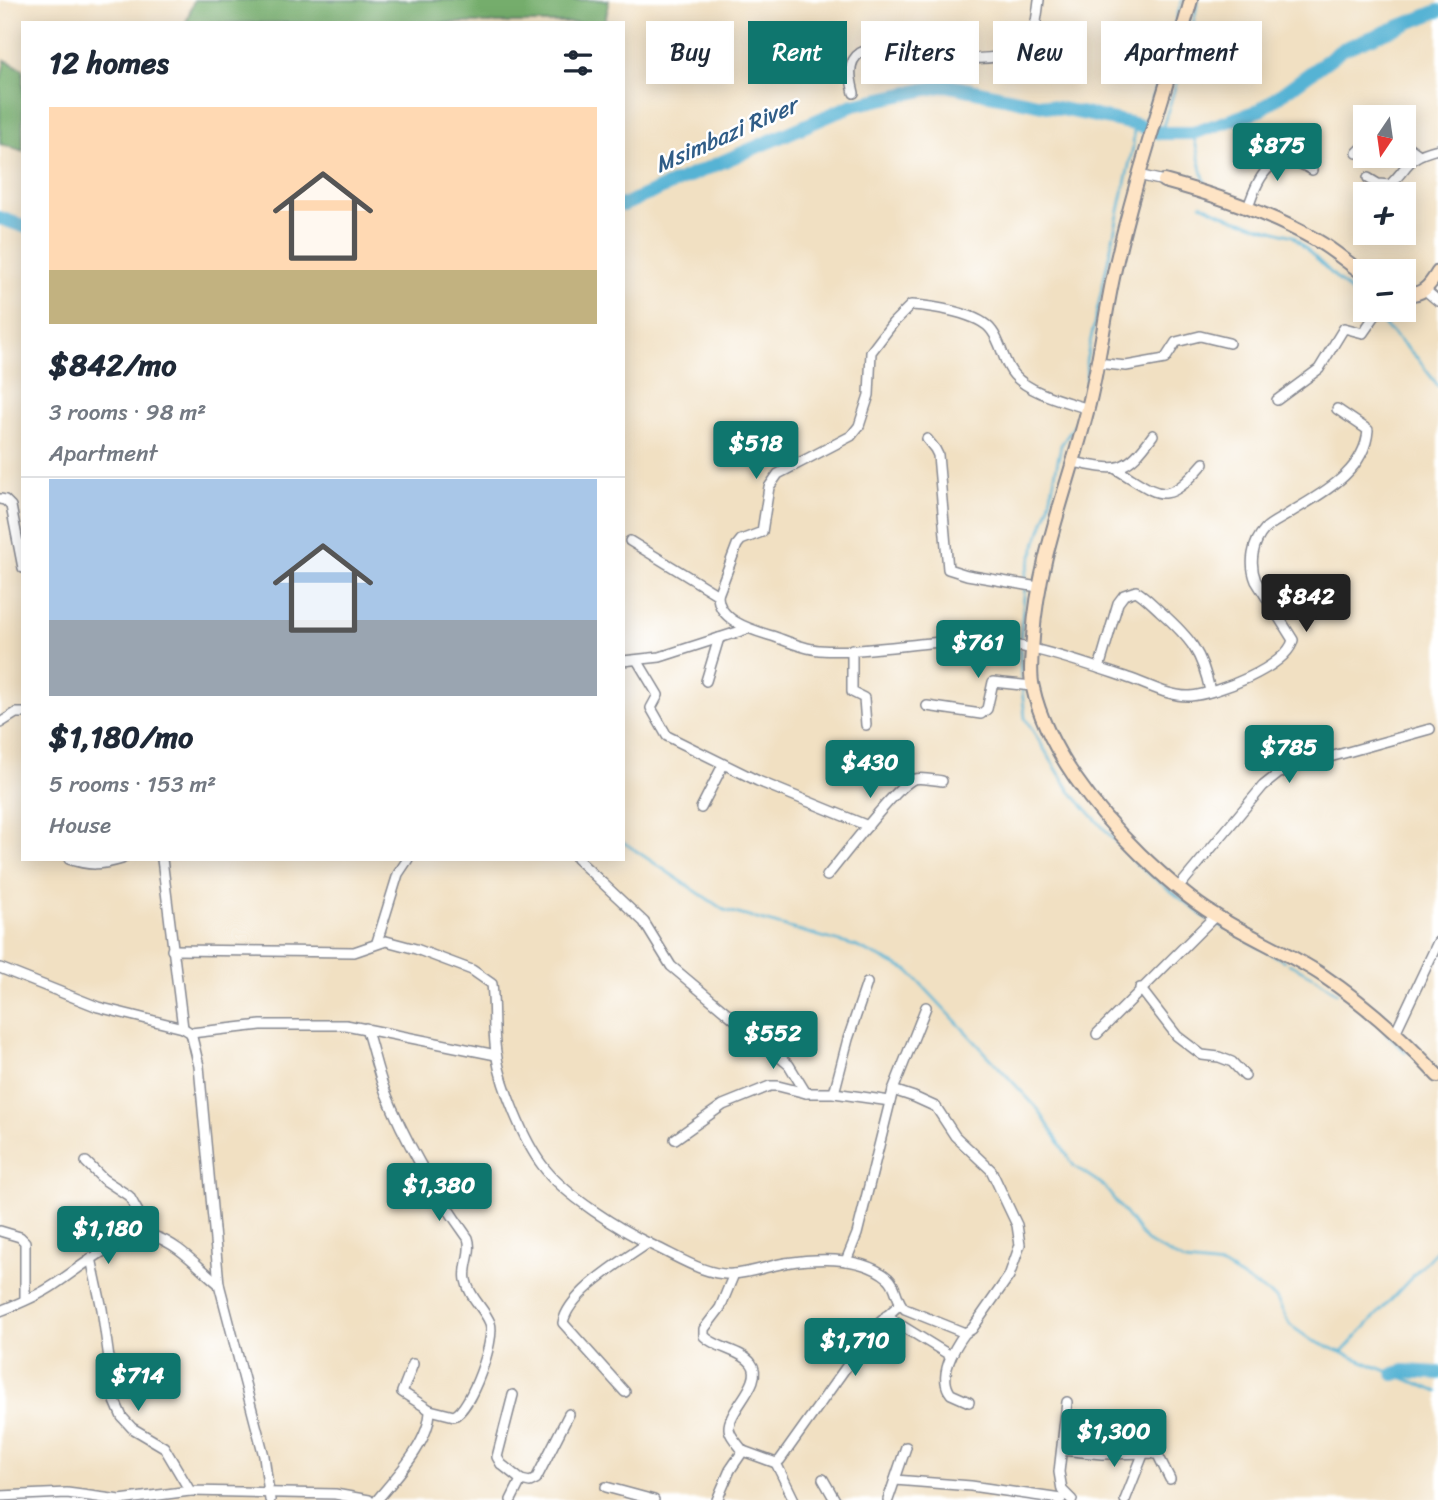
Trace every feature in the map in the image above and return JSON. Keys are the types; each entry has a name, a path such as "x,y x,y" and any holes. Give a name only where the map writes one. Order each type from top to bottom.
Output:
{"main road":[{"path":"1191,0 1138,175 1114,273 1088,409 1038,587 1032,649 1032,686 1042,721 1062,757 1108,820 1139,853 1215,916 1321,975 1369,1009 1438,1076"},
{"path":"1164,181 1248,208 1287,224 1319,242 1353,266"},
{"path":"1416,294 1425,290 1438,272"}],"street":[{"path":"854,93 850,70 853,60 868,51 928,56 1008,56 1025,46 1033,35 1040,0"},
{"path":"1368,178 1378,184 1390,185 1418,154 1438,149"},
{"path":"1248,208 1252,194 1271,164 1285,159 1298,161 1312,170"},
{"path":"1138,175 1164,181"},
{"path":"1425,290 1438,301"},
{"path":"1088,409 1039,391 1012,374 992,329 982,322 932,306 911,305 892,323 871,352 869,395 859,426 851,436 778,474 769,487 762,532 741,540 718,595 718,603 747,629 816,650 958,641 1002,643 1099,668 1177,694 1188,696 1210,691 1253,677 1291,649 1293,640 1256,581 1252,570 1253,554 1257,540 1266,528 1326,492 1355,463 1364,448 1368,430 1336,410"},
{"path":"1278,400 1319,369 1344,328 1363,333 1371,322"},
{"path":"1097,363 1126,366 1165,359 1176,342 1200,336 1229,343"},
{"path":"1116,468 1137,457 1153,435"},
{"path":"927,439 937,456 948,569 967,575 1038,587"},
{"path":"1073,461 1116,468 1151,491 1165,494 1175,491 1187,482 1204,463"},
{"path":"0,499 11,506 21,558"},
{"path":"630,541 718,595"},
{"path":"1099,668 1118,603 1124,595 1136,590 1191,640 1205,667 1210,691"},
{"path":"625,661 660,657 747,629"},
{"path":"706,681 719,638"},
{"path":"852,649 852,692 864,698 866,725"},
{"path":"638,660 658,695 651,708 667,736 723,765 868,826"},
{"path":"927,706 981,714 987,709 993,682 1032,686"},
{"path":"0,723 16,713 21,713"},
{"path":"1178,888 1263,786 1278,774 1294,767 1430,729"},
{"path":"701,808 723,765"},
{"path":"827,876 868,826 914,779 942,781"},
{"path":"74,861 85,865 103,865 116,861"},
{"path":"162,861 172,950 187,1031 199,1066 219,1284 264,1456 270,1497"},
{"path":"377,942 398,874 407,861"},
{"path":"579,861 644,922 671,966 789,1065 806,1093"},
{"path":"1097,1034 1140,988 1215,916"},
{"path":"172,950 345,953 361,951 377,942 386,941 416,948 484,976 492,984 496,1055 505,1089 542,1165 570,1192 610,1221 648,1243 704,1269 734,1274 785,1263 846,1261 885,1275 893,1282 900,1304 905,1309 965,1333"},
{"path":"1395,1033 1438,942"},
{"path":"0,968 98,1007 187,1031 261,1025 346,1025 496,1055"},
{"path":"834,1093 839,1067 867,983"},
{"path":"1140,988 1177,1036 1202,1055 1232,1062 1245,1076"},
{"path":"846,1261 857,1234 893,1090 926,1007"},
{"path":"366,1028 384,1090 412,1151 468,1238 470,1245 466,1281 491,1328 484,1361 464,1408 454,1416 430,1410 402,1392 413,1363"},
{"path":"675,1139 723,1105 757,1089 778,1086 806,1093 834,1093 890,1101"},
{"path":"893,1090 922,1099 936,1107 955,1136 991,1170 1017,1225 1020,1245 1009,1276 972,1329 965,1333 951,1356 947,1390 969,1402"},
{"path":"86,1162 103,1179 129,1196 151,1235 175,1248 219,1284"},
{"path":"0,1231 20,1237 25,1242 25,1299"},
{"path":"0,1311 52,1286 90,1258 117,1244 151,1235"},
{"path":"625,1392 563,1323 570,1306 589,1288 648,1243"},
{"path":"90,1258 102,1309 115,1401 122,1417 132,1428 163,1447 190,1491"},
{"path":"734,1274 720,1308 704,1329 704,1336 711,1343 750,1361 754,1368 753,1380 729,1422 729,1431 743,1451 776,1463 794,1500"},
{"path":"776,1463 797,1439 853,1356 886,1316 900,1304"},
{"path":"886,1316 951,1356"},
{"path":"513,1395 497,1457 501,1464 521,1480 530,1482 536,1479 569,1414"},
{"path":"1062,1496 1059,1472 1067,1402"},
{"path":"377,1500 410,1459 424,1436 430,1410"},
{"path":"888,1500 906,1447"},
{"path":"1062,1450 1102,1454 1144,1452 1158,1455 1170,1479"},
{"path":"717,1500 730,1470 743,1451"},
{"path":"1125,1500 1144,1452"},
{"path":"822,1479 835,1500"},
{"path":"511,1500 521,1480"},
{"path":"895,1480 1062,1496 1072,1500"},
{"path":"606,1488 654,1500"},
{"path":"0,1496 67,1493 120,1500 190,1491 270,1497 335,1494 369,1500"}],"green space":[{"path":"194,0 609,0 605,21 187,21"},
{"path":"5,60 21,68 21,150 0,144 0,83"}],"waterway":[{"path":"1143,128 1182,0"},
{"path":"1161,133 1191,35 1198,0"},
{"name":"Msimbazi River","path":"625,204 853,105 946,85 1134,124 1161,133 1193,133 1260,110 1343,49 1438,11"},
{"path":"1087,390 1086,361 1133,147 1134,124"},
{"path":"1193,133 1206,187"},
{"path":"1201,204 1231,218 1293,236 1353,294"},
{"name":"Msimbazi River","path":"0,218 21,225"},
{"path":"1381,322 1418,359 1438,386"},
{"path":"1020,643 1026,573 1048,510 1061,445 1079,419"},
{"path":"1020,649 1021,681"},
{"path":"1022,688 1025,718 1070,791 1135,863 1207,919"},
{"path":"625,843 724,910 855,946 909,971 1038,1109 1074,1166 1103,1185 1147,1242 1185,1262 1223,1266 1276,1298 1290,1325 1311,1340 1438,1392"},
{"path":"1213,922 1226,929"},
{"path":"1247,940 1284,961"},
{"path":"1289,964 1313,976 1337,993"},
{"path":"1385,1032 1406,1052"},
{"path":"1343,1351 1438,1249"},
{"path":"1394,1374 1404,1371 1438,1373"}]}
